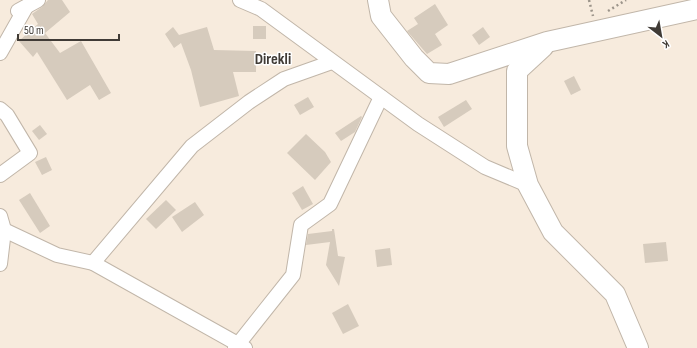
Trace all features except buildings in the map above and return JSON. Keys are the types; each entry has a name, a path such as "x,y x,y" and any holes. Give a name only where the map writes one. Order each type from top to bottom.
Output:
{"street":[{"path":"0,53 20,10 38,0"},
{"path":"240,0 261,9 418,124 485,166 528,185"},
{"path":"378,0 381,16 414,58 429,73 449,74 547,42 697,9"},
{"path":"547,42 517,71 517,146 528,185 553,232 615,294 638,348"},
{"path":"93,264 192,146 249,102 284,79 332,62"},
{"path":"0,264 2,223 57,255 93,264 240,346 293,275 301,225 330,204 381,97"},
{"path":"0,109 7,115 30,153 0,175"}],"path":[{"path":"589,0 594,19 599,16"},
{"path":"605,12 626,0"}],"district":[{"name":"Direkli","path":"273,58"}]}
